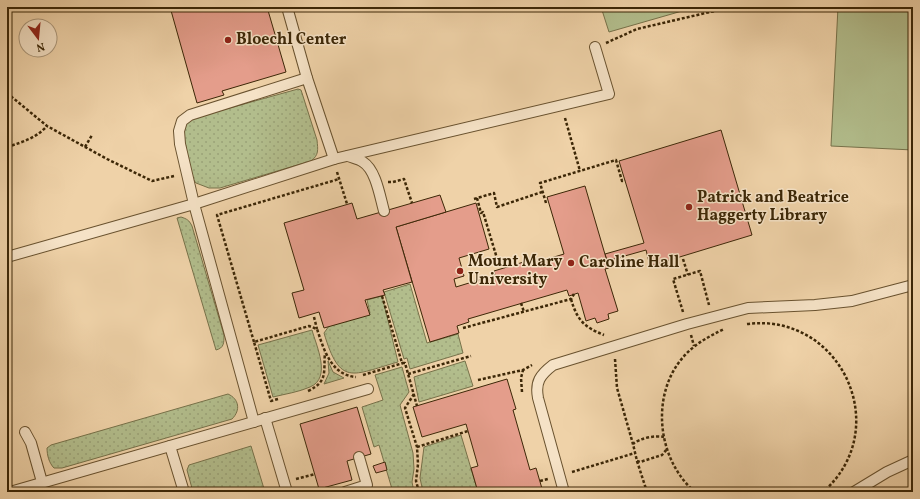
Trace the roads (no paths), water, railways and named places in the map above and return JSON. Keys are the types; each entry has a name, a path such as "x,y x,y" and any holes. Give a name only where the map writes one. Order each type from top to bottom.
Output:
{"lane":[{"path":"287,7 307,78 334,160"},
{"path":"7,257 194,204 348,156 610,94 595,47"},
{"path":"254,422 194,204 180,144 179,131 182,121 190,115 307,78"},
{"path":"348,156 364,162 370,169 375,180 384,211"},
{"path":"564,492 536,388 539,379 552,365 687,324 748,308 815,305 852,301 913,285"},
{"path":"10,492 368,389"},
{"path":"265,418 285,488"},
{"path":"25,432 31,443 42,482"},
{"path":"170,446 184,492"},
{"path":"346,492 368,485 359,457"},
{"path":"854,492 887,472 913,460"}],"place":[{"name":"Bloechl Center","path":"228,40"},
{"name":"Patrick and Beatrice Haggerty Library","path":"689,207"},
{"name":"Caroline Hall","path":"571,263"},
{"name":"Mount Mary University","path":"460,271"}]}
